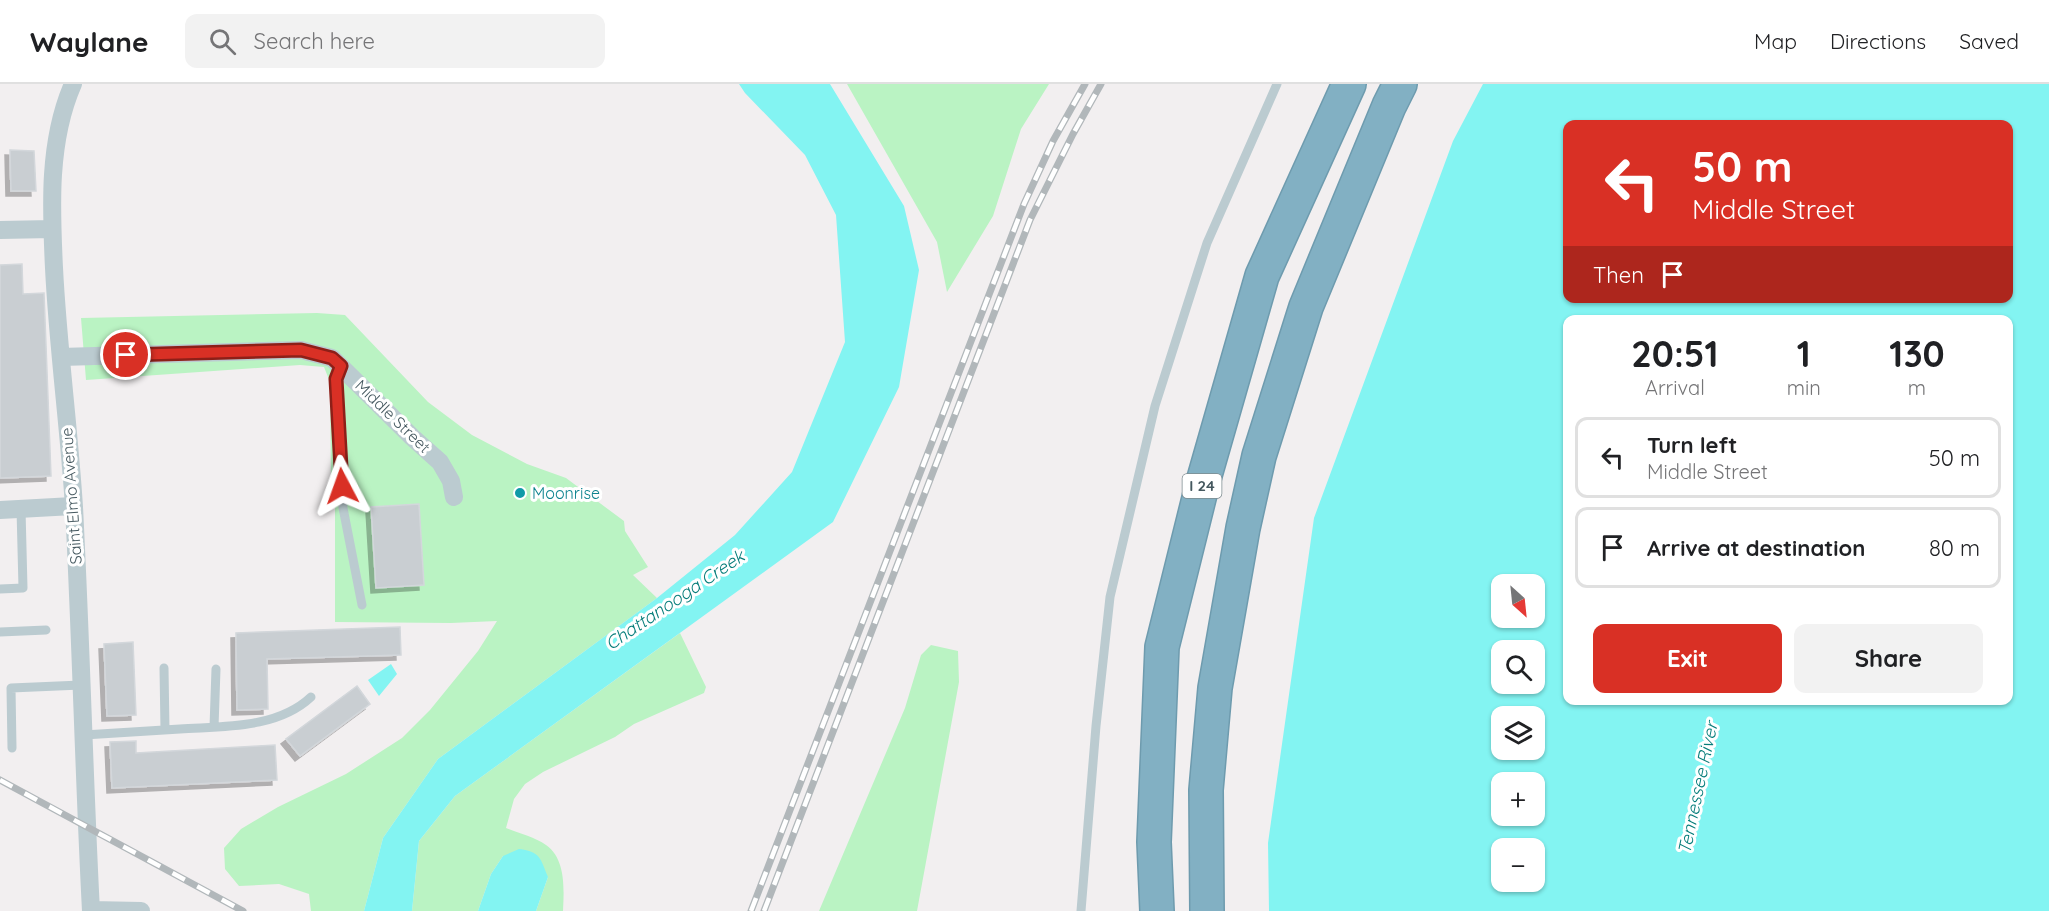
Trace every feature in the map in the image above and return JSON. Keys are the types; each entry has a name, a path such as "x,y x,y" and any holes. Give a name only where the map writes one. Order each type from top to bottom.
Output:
{"highway":[{"name":"I 24","path":"1157,911 1154,842 1162,647 1203,483 1262,276 1349,84"},
{"path":"1207,911 1206,790 1215,688 1243,528 1259,456 1306,307 1400,84"}],"street":[{"name":"Saint Elmo Avenue","path":"73,84 60,126 53,167 52,229 58,334 74,506 91,910"},
{"path":"0,230 52,229"},
{"name":"Middle Street","path":"61,357 301,350 332,358 440,462 452,481 454,497"},
{"path":"0,510 74,506"},
{"path":"91,910 141,911"}],"lane":[{"path":"1081,911 1096,726 1110,597 1155,406 1207,243 1277,84"},
{"path":"341,366 336,379 344,508 362,605"},
{"path":"0,589 23,588 21,509"},
{"path":"0,632 46,630"},
{"path":"164,668 165,730"},
{"path":"214,727 216,669"},
{"path":"0,685 11,688 81,685"},
{"path":"11,688 12,748"},
{"path":"84,735 247,724 275,718 300,708 311,698"}],"green space":[{"path":"847,84 1049,84 1021,129 993,216 947,292 937,242"},
{"path":"317,313 345,315 428,402 472,435 527,464 566,478 624,521 625,531 648,567 633,575 657,598 438,759 383,838 364,911 311,911 309,894 279,884 239,886 225,869 224,848 241,829 278,807 346,774 402,738 430,710 478,651 497,621 335,622 335,509 331,487 330,382 324,367 300,365 86,380 81,318"},
{"path":"680,633 706,687 704,693 634,724 615,737 543,772 525,784 514,799 506,828 537,840 553,851 562,875 563,911 536,911 548,877 503,856 491,874 478,911 412,911 419,841 455,796"},
{"path":"931,645 958,651 959,682 917,911 819,911 905,708 921,655"}],"water":[{"name":"Chattanooga Creek","path":"739,84 830,84 904,206 919,270 899,387 833,522 455,796 419,841 412,911 364,911 383,838 438,759 657,598 735,535 792,472 845,342 836,215 805,155"},
{"name":"Tennessee River","path":"1483,84 2049,84 2049,911 1269,911 1268,843 1314,518 1453,141"},
{"path":"391,664 397,674 379,696 368,680"},
{"path":"519,849 536,854 548,877 536,911 478,911 491,874 503,856"}],"building":[{"path":"10,150 34,151 36,191 11,191"},
{"path":"22,264 23,294 44,293 51,476 0,478 0,265"},
{"path":"419,504 424,585 376,588 371,507"},
{"path":"400,627 401,655 267,659 268,709 237,710 236,633"},
{"path":"133,642 136,715 107,716 104,644"},
{"path":"357,686 370,704 300,756 286,739"},
{"path":"136,741 136,753 275,745 277,780 112,788 110,742"}],"railway":[{"path":"751,911 1024,204 1053,141 1085,84"},
{"path":"764,911 1030,220 1101,84"},
{"path":"0,780 243,911"}],"place":[{"name":"Moonrise","path":"520,493"}],"route":[{"path":"126,355 301,350 332,358 341,366 336,379 342,486"}]}
